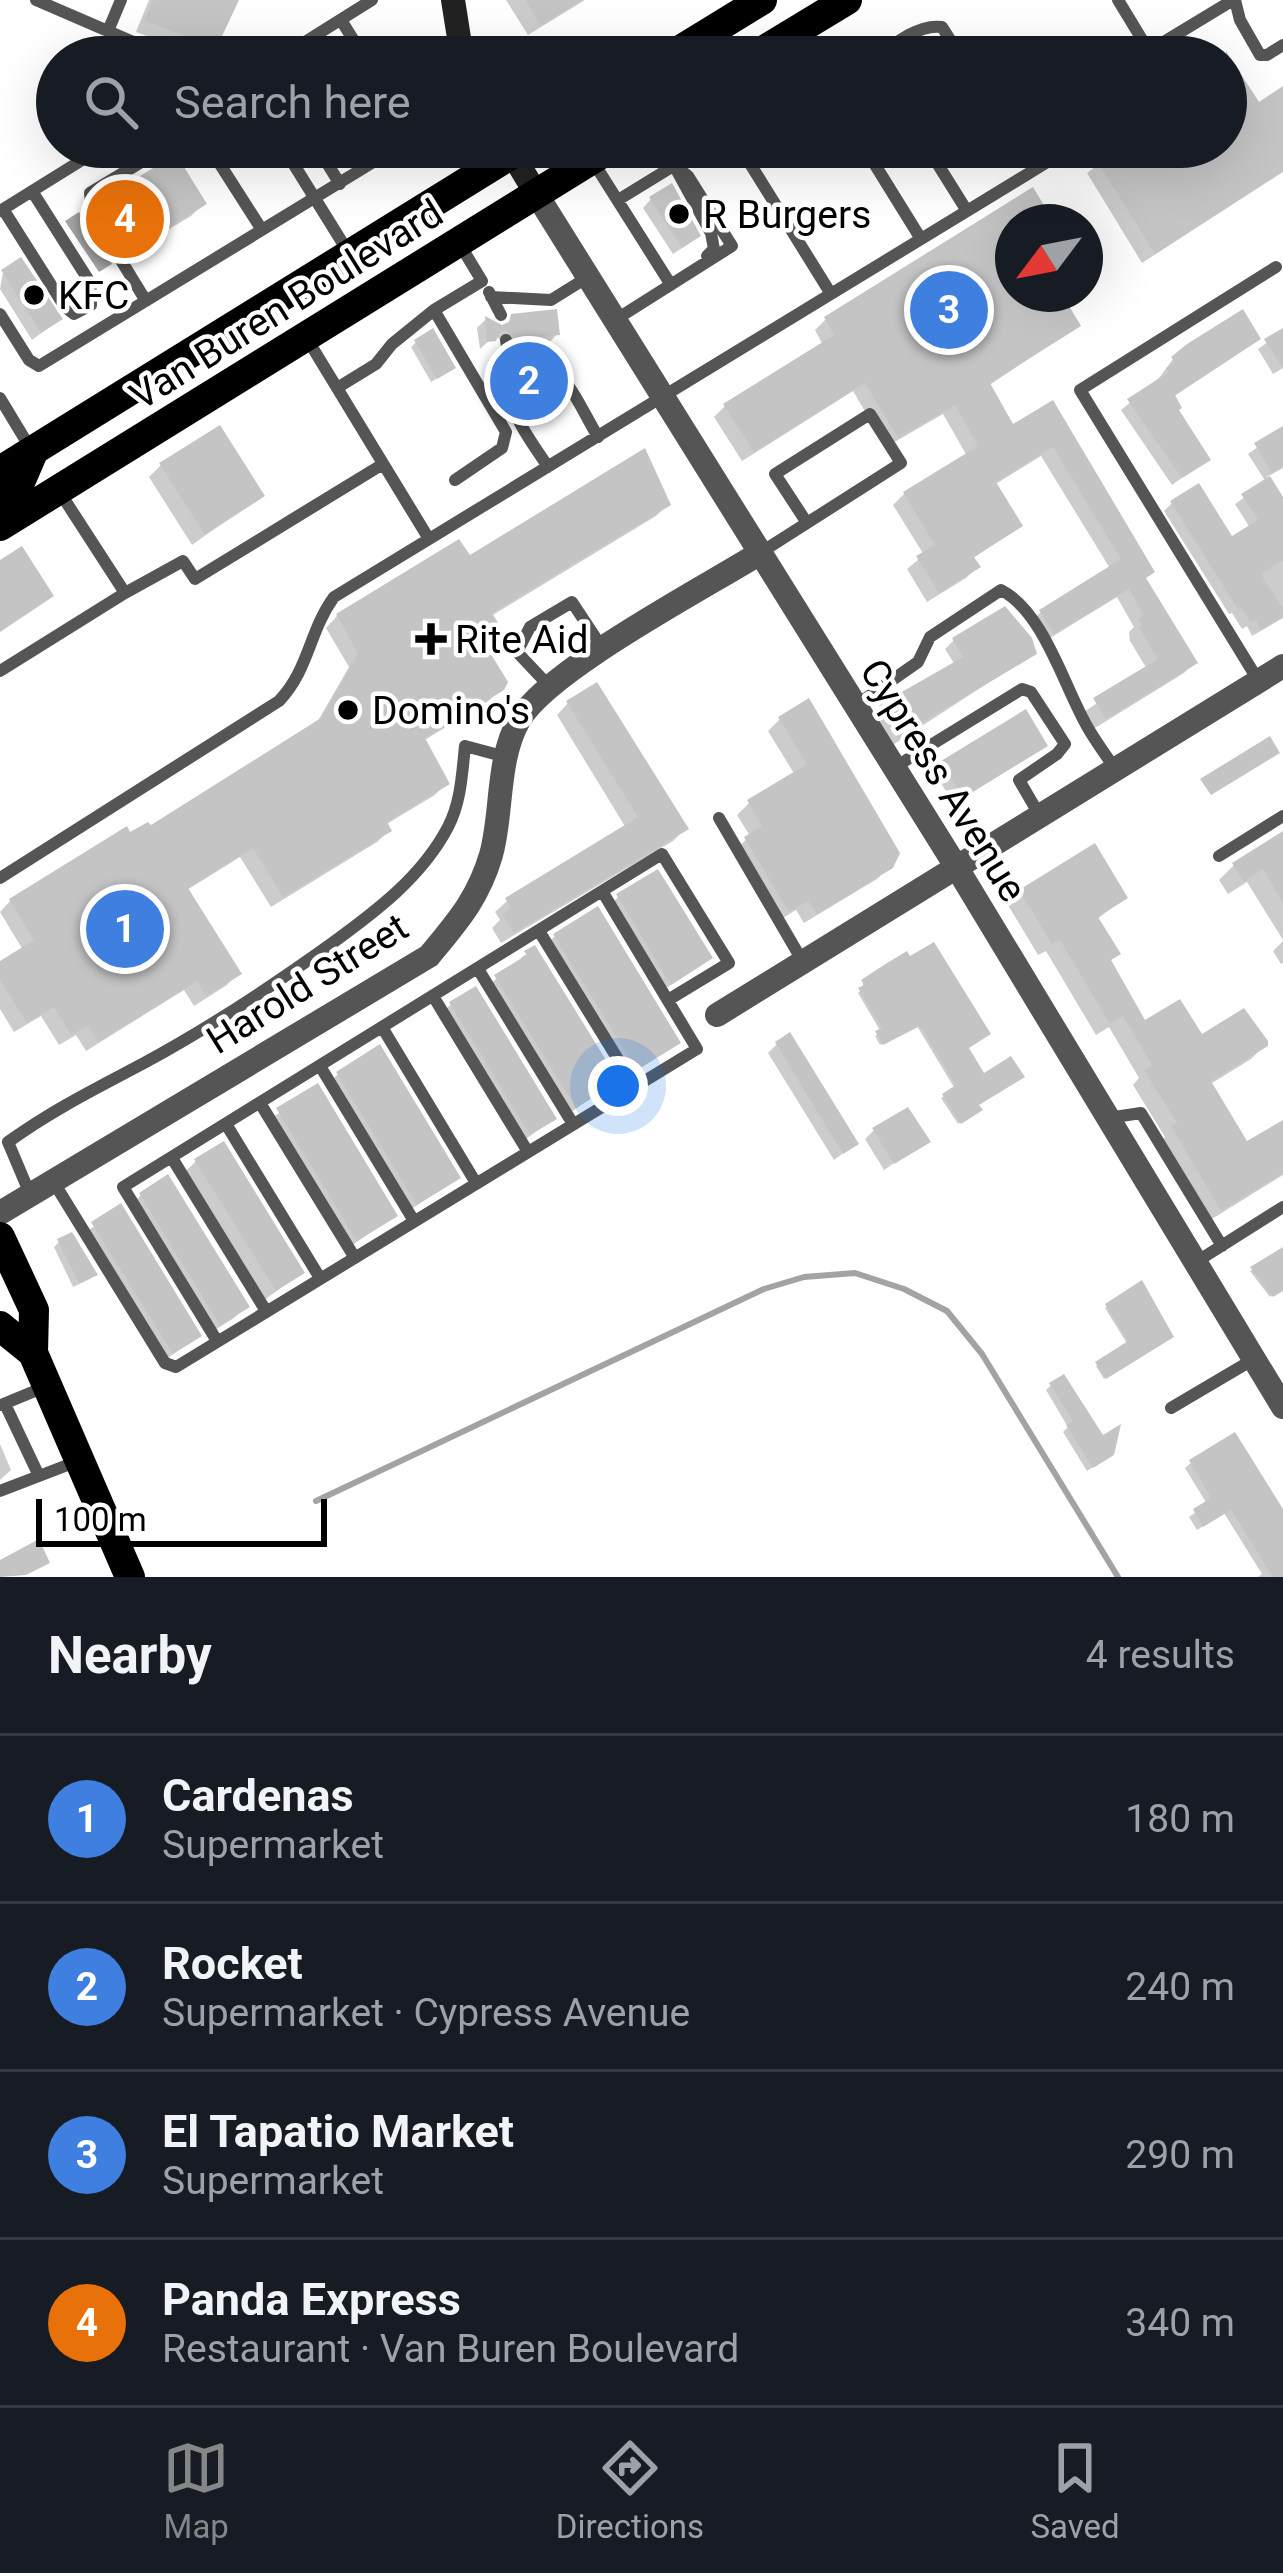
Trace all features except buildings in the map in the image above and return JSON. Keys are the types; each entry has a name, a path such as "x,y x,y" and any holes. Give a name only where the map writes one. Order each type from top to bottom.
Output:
{"main road":[{"path":"453,0 459,36"},
{"path":"704,36 763,0"},
{"path":"809,36 847,0"},
{"name":"Van Buren Boulevard","path":"0,471 351,256 485,168"},
{"path":"524,168 537,195"},
{"name":"Van Buren Boulevard","path":"0,526 579,168"},
{"path":"58,490 69,455 157,398 193,352"},
{"path":"0,498 21,480 33,452"},
{"path":"0,1237 34,1310 33,1353 130,1577"},
{"path":"0,1326 33,1353"}],"street":[{"name":"Cypress Avenue","path":"537,195 957,868 1283,1407"},
{"name":"Harold Street","path":"0,1213 429,956 472,905 492,852 519,720 550,687 603,650 760,553"},
{"path":"717,1015 1276,672"}],"lane":[{"path":"35,0 120,36"},
{"path":"108,31 121,0"},
{"path":"315,36 372,0"},
{"path":"1174,36 1234,0 1260,55 1267,56 1283,45"},
{"path":"1121,1 1136,36"},
{"path":"341,20 351,36"},
{"path":"912,36 934,26 942,27 948,36"},
{"path":"32,191 91,284 91,305 74,314 2,210 32,191 69,168"},
{"path":"131,168 90,193 88,201 146,301"},
{"path":"222,168 262,230"},
{"path":"296,168 351,256"},
{"path":"330,168 340,184"},
{"path":"0,314 29,360 39,367 365,168"},
{"path":"607,168 618,200 671,285"},
{"path":"618,200 670,168"},
{"path":"615,320 732,246 679,168"},
{"path":"753,168 831,294"},
{"path":"877,168 921,239"},
{"path":"940,168 967,211"},
{"path":"0,878 279,701 295,684 317,620 334,597 1037,168"},
{"path":"459,242 501,315"},
{"path":"1276,267 1080,390 1276,672"},
{"path":"491,296 551,300 588,278"},
{"path":"337,388 376,364 392,344 434,310 482,280"},
{"path":"434,310 506,433 502,448 455,480"},
{"path":"306,337 429,539"},
{"path":"506,340 509,391 522,425 548,467"},
{"path":"508,356 535,356 560,373 598,437"},
{"path":"0,398 33,452"},
{"path":"760,553 807,524 901,463 870,414 776,473 807,524"},
{"path":"0,671 183,560 195,579 383,464"},
{"path":"58,490 125,593"},
{"path":"855,706 918,662 930,637 1000,590 1014,597 1049,647 1115,770"},
{"path":"550,687 517,652 530,627 572,602 603,650"},
{"path":"894,768 1022,689 1031,692 1065,744 1019,780 1040,816"},
{"path":"30,1194 8,1142 59,1106 145,1063 272,987 385,904 426,861 449,826 461,790 465,746 508,758"},
{"path":"1219,856 1283,816"},
{"path":"719,818 803,962"},
{"path":"217,1341 123,1187 662,854 729,963 668,1000"},
{"path":"53,1180 165,1363 176,1366 698,1049 602,892"},
{"path":"539,931 634,1087"},
{"path":"478,969 573,1124"},
{"path":"433,997 528,1152"},
{"path":"382,1028 476,1183"},
{"path":"320,1066 414,1221"},
{"path":"260,1103 355,1258"},
{"path":"1108,1118 1141,1112 1222,1246"},
{"path":"226,1124 320,1278"},
{"path":"172,1157 266,1311"},
{"path":"1196,1262 1283,1208"},
{"path":"1172,1408 1254,1359"},
{"path":"38,1476 2,1405 47,1386"},
{"path":"0,1491 79,1460"}],"shaded area":[{"path":"79,212 112,264 99,272 65,221"}],"waterway":[{"path":"316,1501 764,1289 804,1277 855,1273 904,1289 947,1311 982,1354 1118,1577"}],"place":[{"name":"R Burgers","path":"679,214"},
{"name":"Panda Express","path":"125,219"},
{"name":"KFC","path":"34,295"},
{"name":"El Tapatio Market","path":"949,310"},
{"name":"Rocket","path":"529,381"},
{"name":"Rite Aid","path":"431,639"},
{"name":"Domino's","path":"348,710"},
{"name":"Cardenas","path":"125,929"}]}
